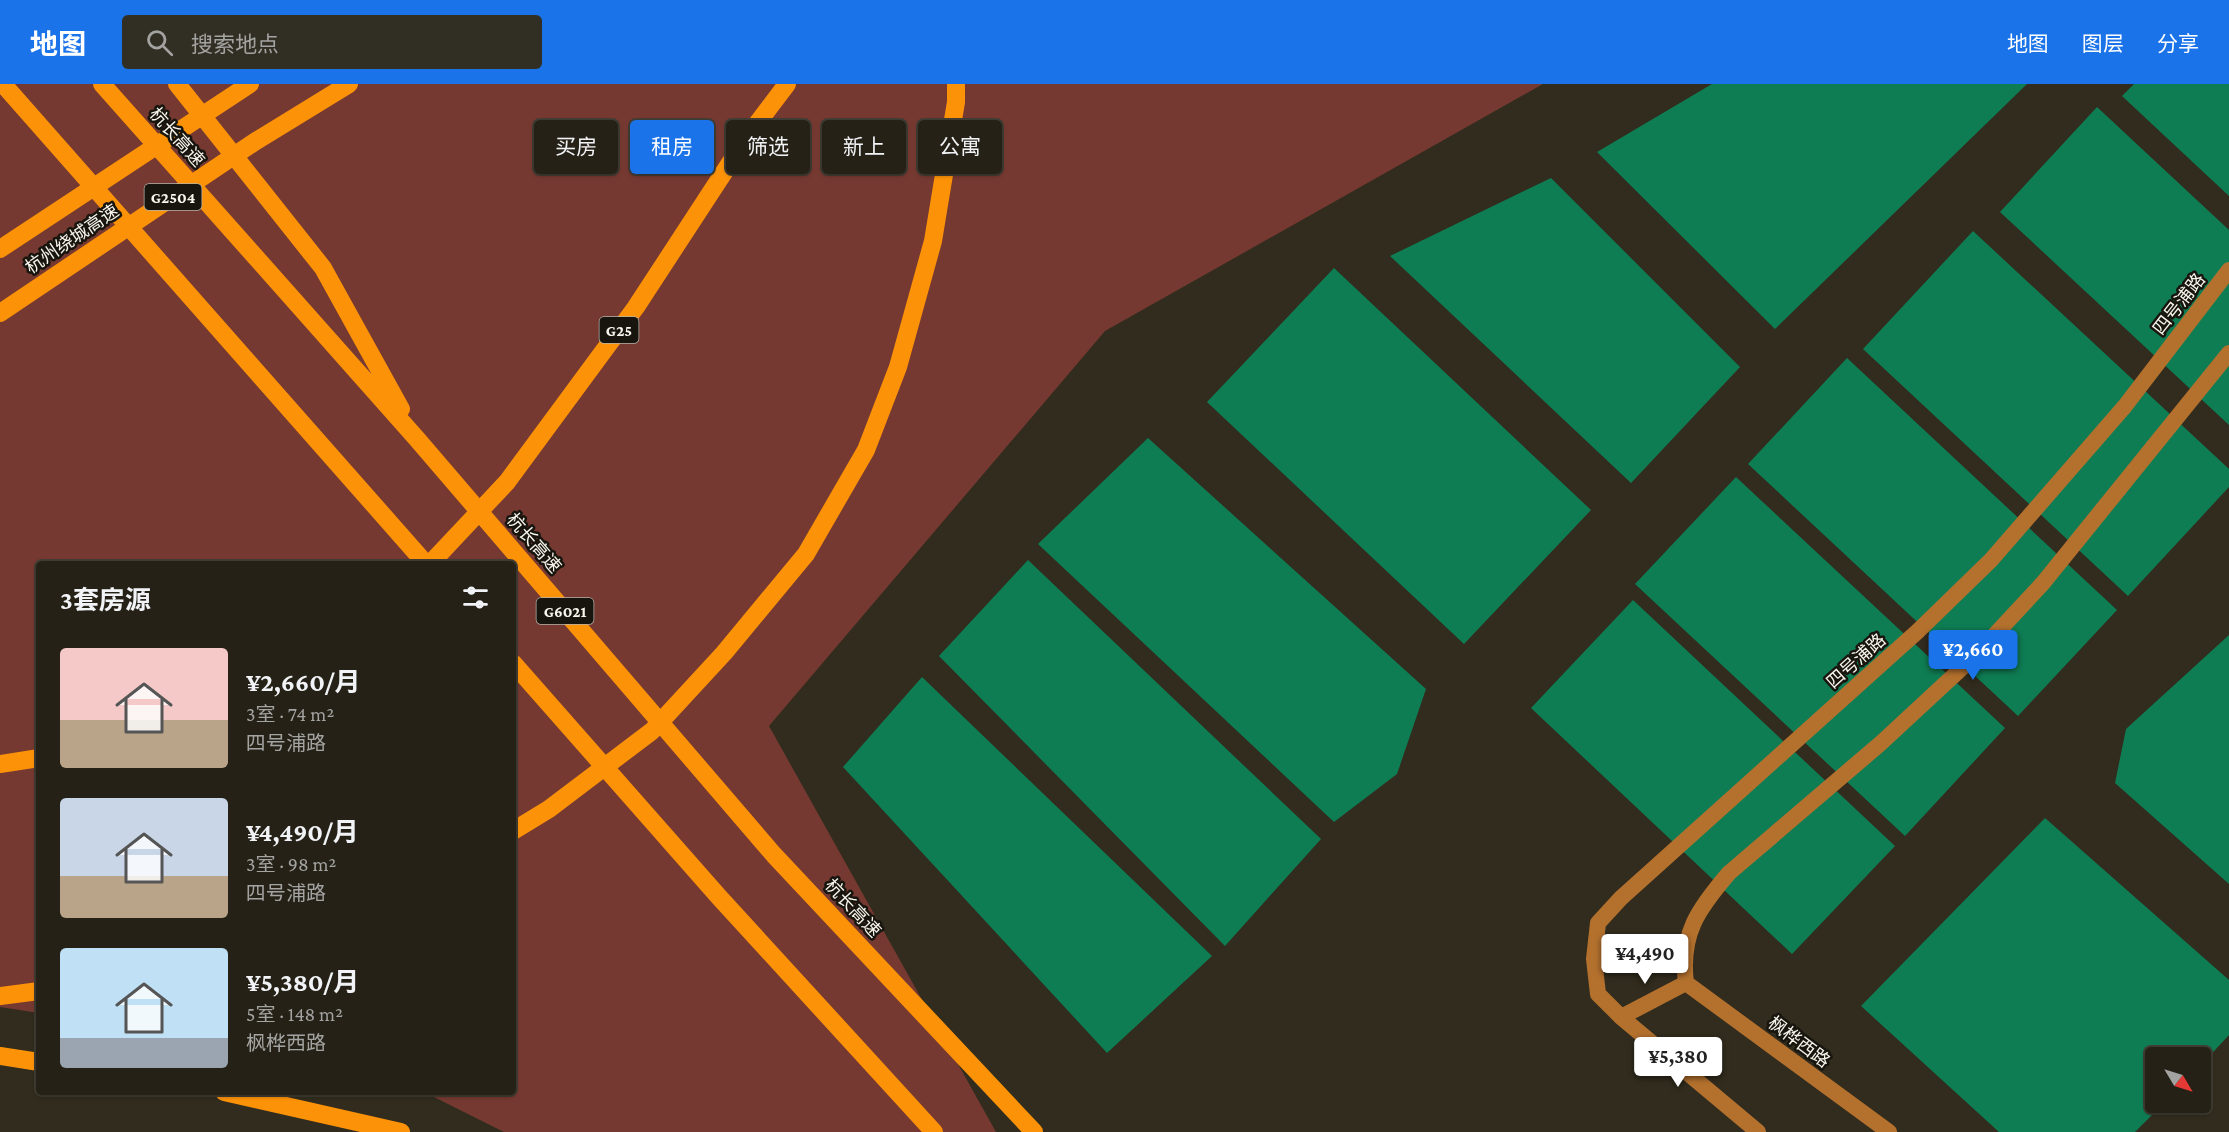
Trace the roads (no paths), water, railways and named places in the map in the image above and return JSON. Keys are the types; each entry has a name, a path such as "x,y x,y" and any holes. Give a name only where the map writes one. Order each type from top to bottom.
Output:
{"highway":[{"path":"3,84 425,561"},
{"name":"杭长高速","path":"102,84 417,439 774,855 1034,1132"},
{"path":"177,84 323,268 417,439"},
{"name":"杭州绕城高速","path":"0,313 256,141 349,84"},
{"name":"G25","path":"431,561 507,482 636,307 747,137 787,84"},
{"path":"516,829 549,809 652,731 724,653 806,554 866,450 898,367 933,241 956,102 956,84"},
{"name":"杭州绕城高速","path":"0,249 248,85"},
{"path":"516,666 719,897 934,1132"},
{"path":"0,764 36,758"},
{"path":"0,996 36,992"},
{"path":"0,1056 36,1062"},
{"path":"237,1095 401,1132"}],"main road":[{"name":"四号浦路","path":"1621,1017 1598,994 1594,959 1598,923 1621,898 1918,632 1991,560 2125,406 2229,270"},
{"path":"1758,1132 1621,1017 1686,983 1684,958 1693,921 1729,873 1881,743 1977,654 2043,583 2229,353"},
{"name":"枫桦西路","path":"1686,983 1889,1132"}]}
